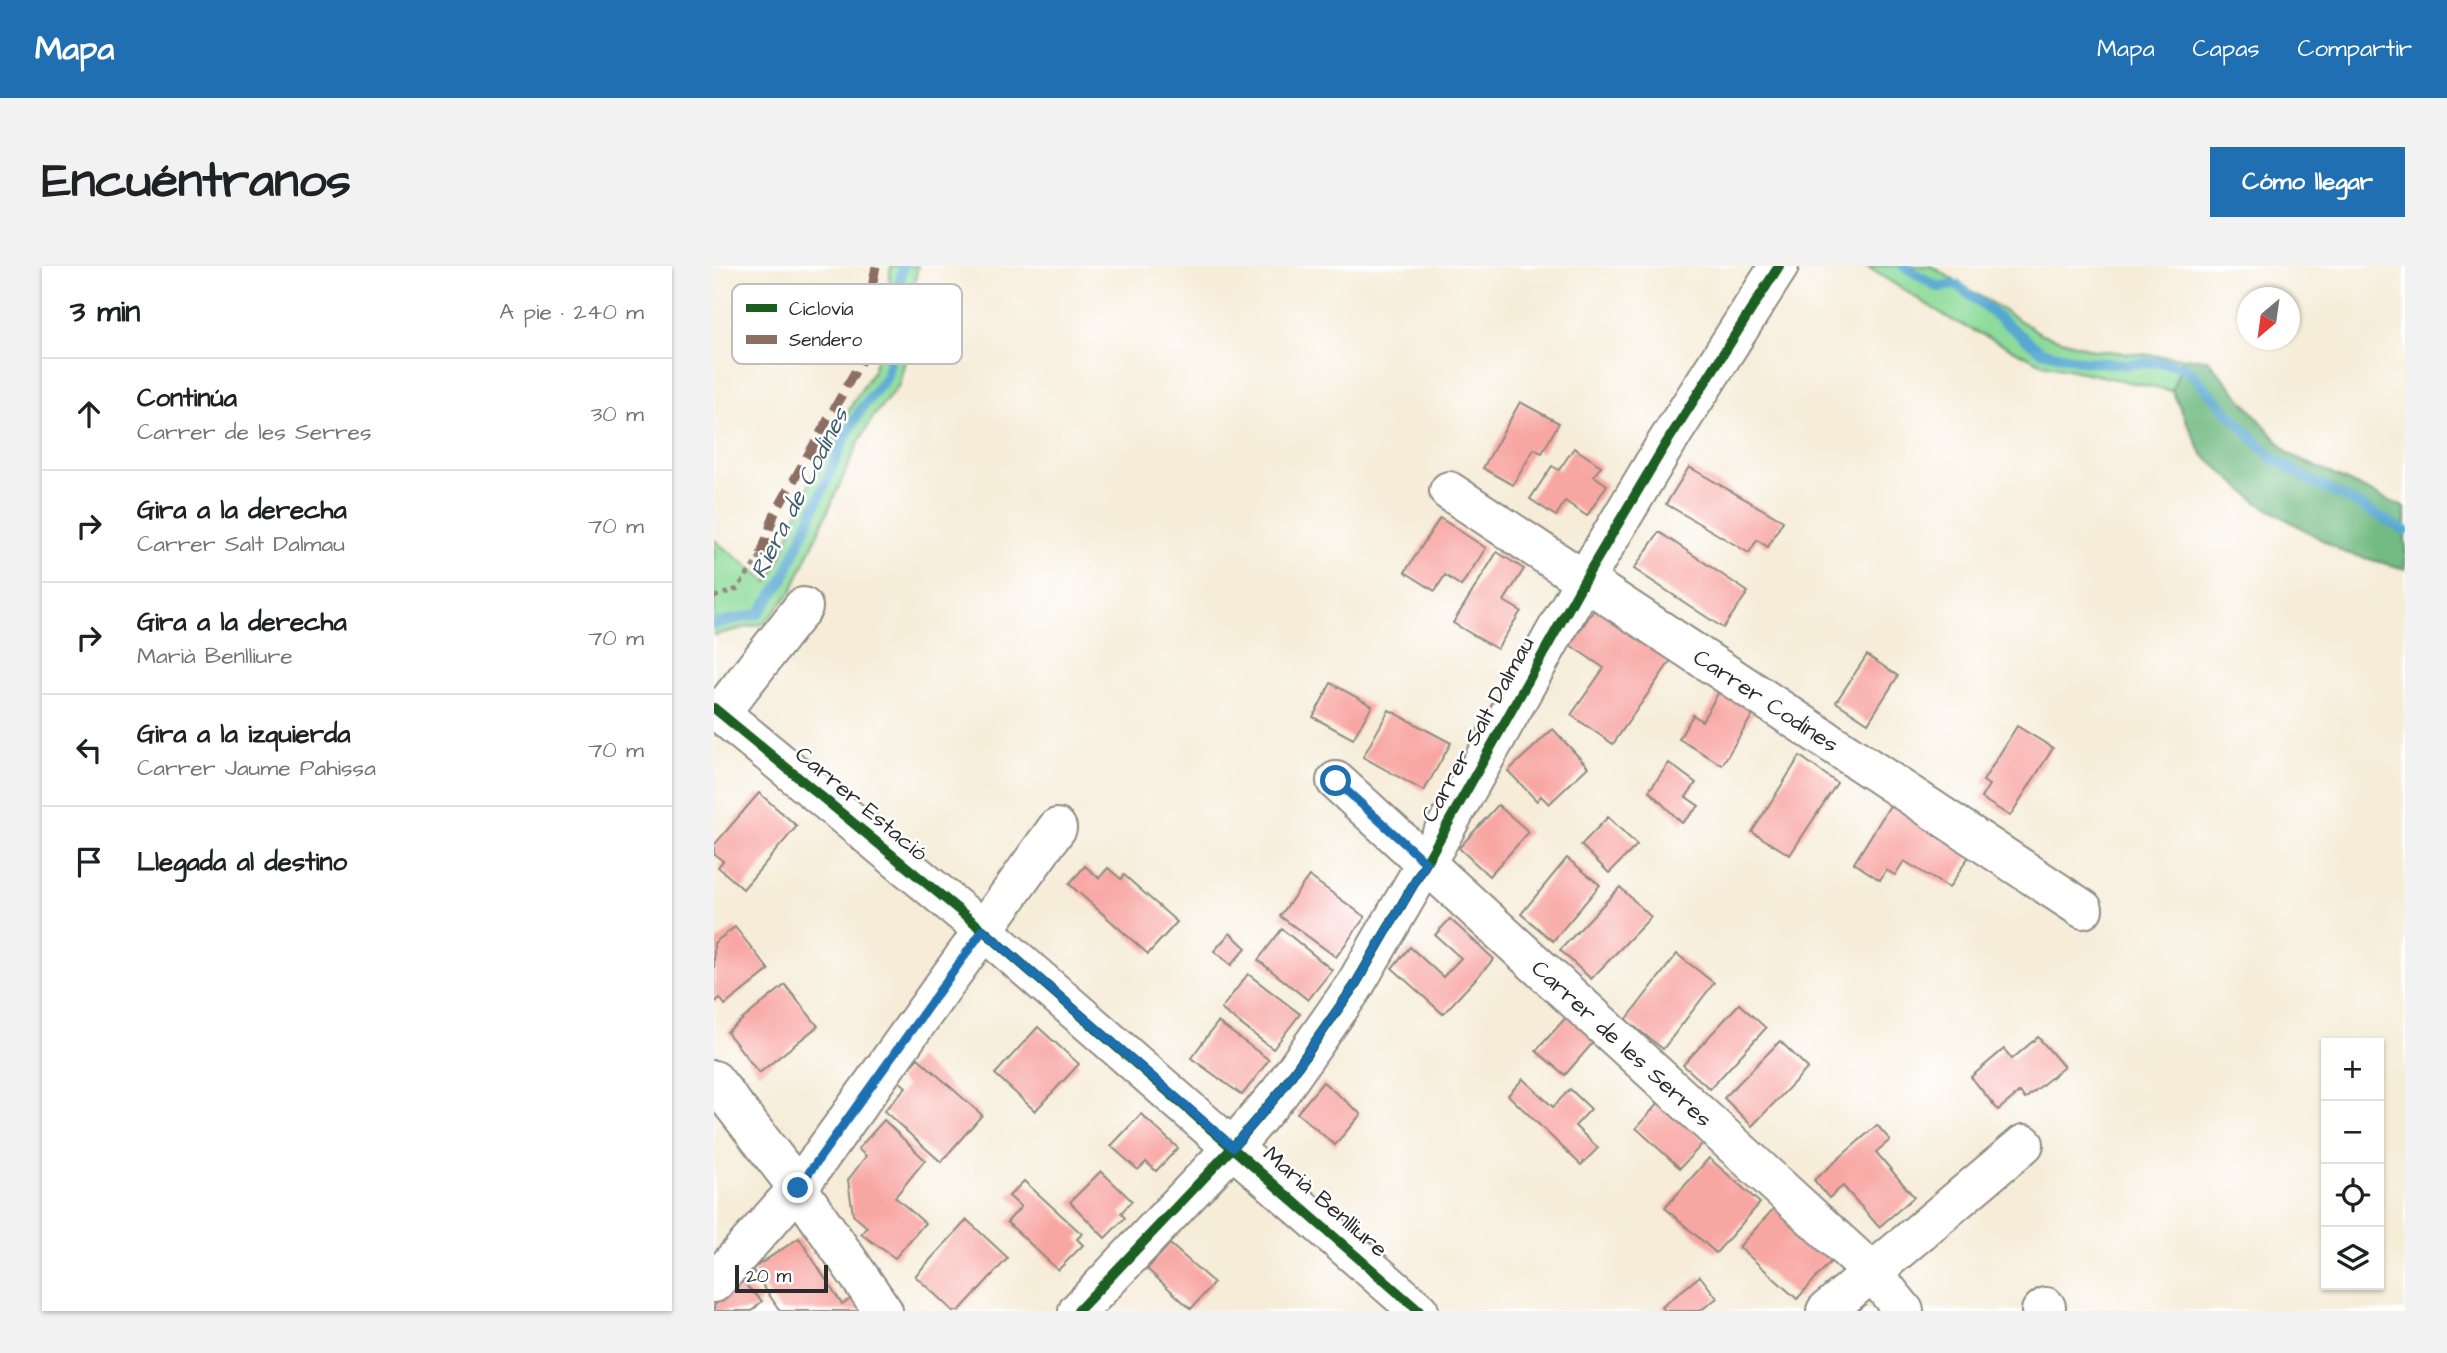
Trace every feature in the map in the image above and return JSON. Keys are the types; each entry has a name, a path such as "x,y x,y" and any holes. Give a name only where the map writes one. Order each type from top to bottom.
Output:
{"street":[{"name":"Carrer Salt Dalmau","path":"1078,1311 1233,1147 1280,1092 1355,985 1585,579 1662,450 1779,266"},
{"name":"Carrer Codines","path":"1449,491 2083,909"},
{"path":"717,711 803,607"},
{"name":"Carrer Estació","path":"717,711 983,930"},
{"name":"Carrer de les Serres","path":"1336,781 1873,1273 1904,1311"},
{"path":"714,1283 798,1188 1057,828"},
{"name":"Marià Benlliure","path":"983,930 1419,1311"},
{"path":"714,1080 798,1188 883,1311"},
{"path":"1826,1311 2024,1144"}],"path":[{"path":"714,597 737,589 761,555"}],"green space":[{"path":"891,266 918,266 915,284 889,284"},
{"path":"1866,266 1931,266 2042,334 2094,350 2183,358 2172,391 2043,364 1952,320"},
{"path":"2183,358 2207,359 2289,454 2405,508 2405,569 2343,552 2258,503 2202,454 2172,391"},
{"path":"875,364 904,364 899,385 873,417 858,444 792,591 765,623 714,635 714,540 768,582 781,557 811,480"}],"building":[{"path":"1520,402 1559,423 1542,453 1534,449 1513,485 1483,468"},
{"path":"1574,448 1601,466 1594,476 1607,485 1587,516 1565,501 1556,516 1530,499 1552,466 1559,470"},
{"path":"1689,467 1783,521 1768,547 1757,540 1749,553 1666,504"},
{"path":"1440,518 1486,548 1461,586 1445,575 1435,591 1405,572"},
{"path":"1659,532 1748,592 1723,628 1634,569"},
{"path":"1497,552 1524,569 1504,601 1521,611 1497,649 1453,623"},
{"path":"1600,601 1676,653 1613,744 1571,715 1604,668 1570,645"},
{"path":"1867,655 1898,676 1868,723 1836,702"},
{"path":"1331,683 1372,706 1353,739 1313,717"},
{"path":"1723,685 1758,706 1722,765 1679,739 1693,715 1702,721"},
{"path":"1389,710 1451,743 1424,791 1363,757"},
{"path":"2017,726 2053,748 2010,816 1981,798 1989,785 1983,781"},
{"path":"1553,729 1588,767 1549,804 1541,796 1537,801 1508,771"},
{"path":"1800,756 1837,783 1790,855 1752,832"},
{"path":"1669,763 1696,783 1686,797 1699,806 1682,823 1649,791"},
{"path":"759,793 797,826 743,889 718,867 723,861 714,854 714,845"},
{"path":"1896,796 1976,845 1949,888 1904,861 1895,875 1886,870 1880,880 1854,863"},
{"path":"1498,805 1529,832 1489,876 1459,848"},
{"path":"1608,817 1637,845 1609,873 1581,845"},
{"path":"1567,858 1600,885 1553,941 1521,914"},
{"path":"1085,866 1099,878 1108,868 1121,879 1124,875 1177,922 1148,954 1069,884"},
{"path":"1309,876 1365,917 1336,957 1280,916"},
{"path":"1620,887 1651,917 1591,979 1560,950"},
{"path":"1450,919 1494,959 1443,1014 1392,968 1410,947 1443,977 1461,958 1435,935"},
{"path":"735,927 769,970 725,1005 720,998 714,1003 714,943"},
{"path":"1282,929 1332,970 1308,1000 1258,960"},
{"path":"1230,933 1246,948 1231,965 1214,951"},
{"path":"1677,954 1714,983 1663,1049 1626,1020"},
{"path":"1248,974 1300,1014 1273,1049 1221,1009"},
{"path":"785,985 818,1026 759,1073 727,1032"},
{"path":"1739,1004 1766,1028 1710,1089 1683,1065"},
{"path":"1569,1014 1597,1038 1565,1075 1536,1051"},
{"path":"1218,1022 1269,1060 1242,1095 1191,1058"},
{"path":"1038,1027 1079,1064 1035,1111 995,1074"},
{"path":"2038,1037 2064,1067 2025,1099 2020,1092 1998,1110 1971,1077 2004,1049 2012,1059"},
{"path":"1780,1041 1808,1068 1752,1126 1724,1098"},
{"path":"918,1058 982,1115 941,1162 884,1111 906,1087 898,1080"},
{"path":"1523,1079 1553,1107 1570,1089 1591,1109 1575,1126 1598,1148 1581,1165 1508,1095"},
{"path":"1323,1082 1361,1114 1335,1145 1297,1113"},
{"path":"1661,1100 1705,1141 1680,1168 1636,1128"},
{"path":"1141,1114 1178,1148 1156,1171 1146,1162 1138,1170 1111,1146"},
{"path":"884,1120 925,1160 895,1197 925,1223 895,1258 861,1234 867,1227 853,1215 848,1180 866,1156 858,1149"},
{"path":"1877,1125 1890,1140 1876,1152 1914,1197 1879,1227 1843,1186 1829,1198 1814,1180"},
{"path":"1709,1158 1760,1203 1716,1253 1665,1208"},
{"path":"1101,1171 1132,1201 1121,1213 1125,1218 1105,1238 1070,1202"},
{"path":"1024,1181 1082,1234 1077,1239 1083,1245 1058,1270 1007,1222 1021,1207 1009,1196"},
{"path":"1776,1206 1834,1258 1797,1299 1739,1247"},
{"path":"967,1220 1008,1258 959,1311 953,1311 915,1276"},
{"path":"799,1238 842,1304 852,1298 860,1311 780,1311 752,1269"},
{"path":"1170,1244 1214,1283 1191,1309 1147,1269"},
{"path":"1700,1276 1717,1298 1700,1311 1665,1311 1662,1307"},
{"path":"740,1279 762,1301 752,1311 714,1311 714,1306"}],"waterway":[{"name":"Riera de Codines","path":"900,284 903,266"},
{"name":"Riera de Codines","path":"1903,266 1938,287 1957,285 2041,351 2081,361 2126,364 2160,362 2185,367 2271,457 2405,531"},
{"name":"Riera de Codines","path":"714,624 758,614 782,582 845,438 861,409 886,378 889,364"}],"marked path":[{"path":"873,284 876,266"},
{"path":"761,555 774,515 859,364"}],"cycle path":[{"path":"1078,1311 1233,1147 1280,1092 1355,985 1585,579 1662,450 1779,266"},
{"path":"714,708 983,930 1419,1311"}],"route":[{"path":"798,1188 983,930 1233,1147 1280,1092 1355,985 1426,863 1336,781"}]}
